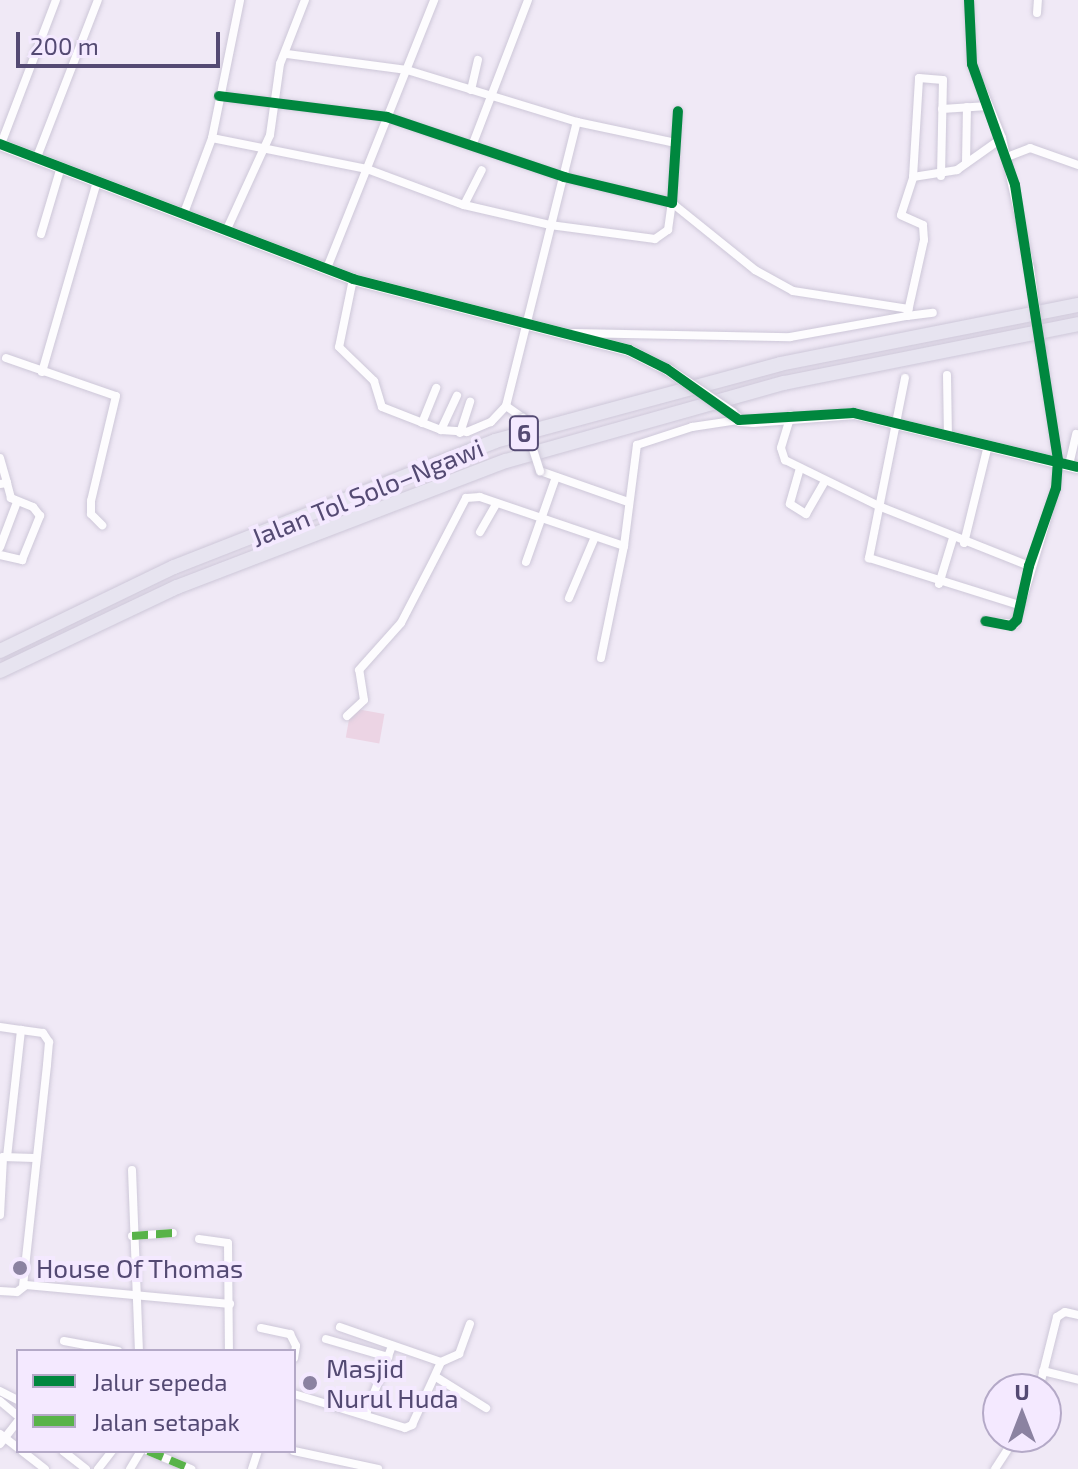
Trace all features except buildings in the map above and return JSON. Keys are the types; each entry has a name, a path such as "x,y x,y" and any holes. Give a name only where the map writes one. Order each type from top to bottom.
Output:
{"highway":[{"name":"Jalan Tol Solo–Ngawi","path":"0,651 174,567 495,441 780,364 1078,305"},
{"name":"Jalan Tol Solo–Ngawi","path":"0,671 177,587 506,461 784,383 1078,324"}],"street":[{"path":"56,0 0,144 353,279 629,350 667,369 735,417"},
{"path":"37,157 98,0"},
{"path":"184,213 212,138 240,0"},
{"path":"227,229 264,150 280,64 287,54 305,0"},
{"path":"327,268 434,0 423,0"},
{"path":"472,146 494,98 528,0"},
{"path":"969,0 972,64 1007,157 1030,268 1041,348 1068,464"},
{"path":"1037,13 1038,0"},
{"path":"287,54 407,70 577,122 676,143"},
{"path":"471,90 478,60"},
{"path":"908,312 924,240 923,225 901,215 913,177 917,78 942,79 941,176"},
{"path":"219,96 275,100 387,117 564,177 672,203 755,270 793,291 908,312 933,313"},
{"path":"942,109 988,106"},
{"path":"966,163 967,107"},
{"path":"212,138 367,169 464,205 550,225 655,239 668,230 678,111"},
{"path":"353,279 342,315 342,353 374,381 382,407 441,430 460,433 491,422 506,406 577,122"},
{"path":"913,177 941,176 1002,138"},
{"path":"1007,157 1030,148 1078,165"},
{"path":"41,234 61,167"},
{"path":"464,205 482,170"},
{"path":"42,372 97,181"},
{"path":"564,333 790,337 908,312"},
{"path":"6,358 116,396 90,510 102,525"},
{"path":"947,375 948,436"},
{"path":"905,378 899,422 869,558 939,584 1019,605"},
{"path":"422,423 436,388"},
{"path":"441,430 457,396"},
{"path":"460,433 470,402"},
{"path":"506,406 523,418 540,471 628,502"},
{"path":"601,658 624,546 637,445 735,417 834,411 899,422 1068,464"},
{"path":"791,415 781,455 800,468 964,543 1029,566"},
{"path":"985,621 1015,624 1029,566 1056,488 1068,464 1076,434"},
{"path":"964,543 988,445"},
{"path":"0,458 4,484 17,502 40,512 37,527 22,560 0,555"},
{"path":"800,468 790,504 806,514 825,481"},
{"path":"526,562 544,521 556,477"},
{"path":"347,716 364,700 359,670 401,623 464,500 480,497 594,539 624,546"},
{"path":"0,547 17,502"},
{"path":"480,532 496,504"},
{"path":"939,584 953,538"},
{"path":"569,598 594,539"},
{"path":"0,1027 43,1033 49,1042 34,1158 23,1285 17,1292 0,1291"},
{"path":"0,1215 4,1157 21,1030"},
{"path":"4,1157 34,1158"},
{"path":"132,1170 132,1236 138,1294 139,1349"},
{"path":"132,1236 173,1233"},
{"path":"199,1239 228,1243 229,1349"},
{"path":"23,1285 230,1304"},
{"path":"1078,1315 1059,1315 1043,1371 1078,1380"},
{"path":"340,1327 441,1362 459,1354 470,1324"},
{"path":"261,1328 290,1334 296,1349"},
{"path":"326,1339 388,1357"},
{"path":"64,1341 107,1349"},
{"path":"366,1414 392,1346"},
{"path":"296,1395 409,1427 441,1362"},
{"path":"436,1377 486,1408"},
{"path":"0,1401 16,1417"},
{"path":"2,1438 16,1421"},
{"path":"296,1451 378,1469"},
{"path":"25,1453 45,1469"},
{"path":"66,1453 86,1469"},
{"path":"98,1469 110,1453"},
{"path":"153,1453 191,1469"}],"shaded area":[{"path":"351,708 384,714 379,743 346,738"}],"marked path":[{"path":"132,1236 173,1233"},
{"path":"153,1453 191,1469"}],"cycle path":[{"path":"969,0 972,64 1015,185 1058,460 1056,488 1029,566 1017,620 1011,626 985,621"},
{"path":"219,96 387,117 564,177 672,203 678,111"},
{"path":"0,144 353,279 629,350 667,369 739,420 854,413 1078,467"}],"place":[{"name":"House Of Thomas","path":"20,1268"},
{"name":"Masjid Nurul Huda","path":"310,1383"}]}
